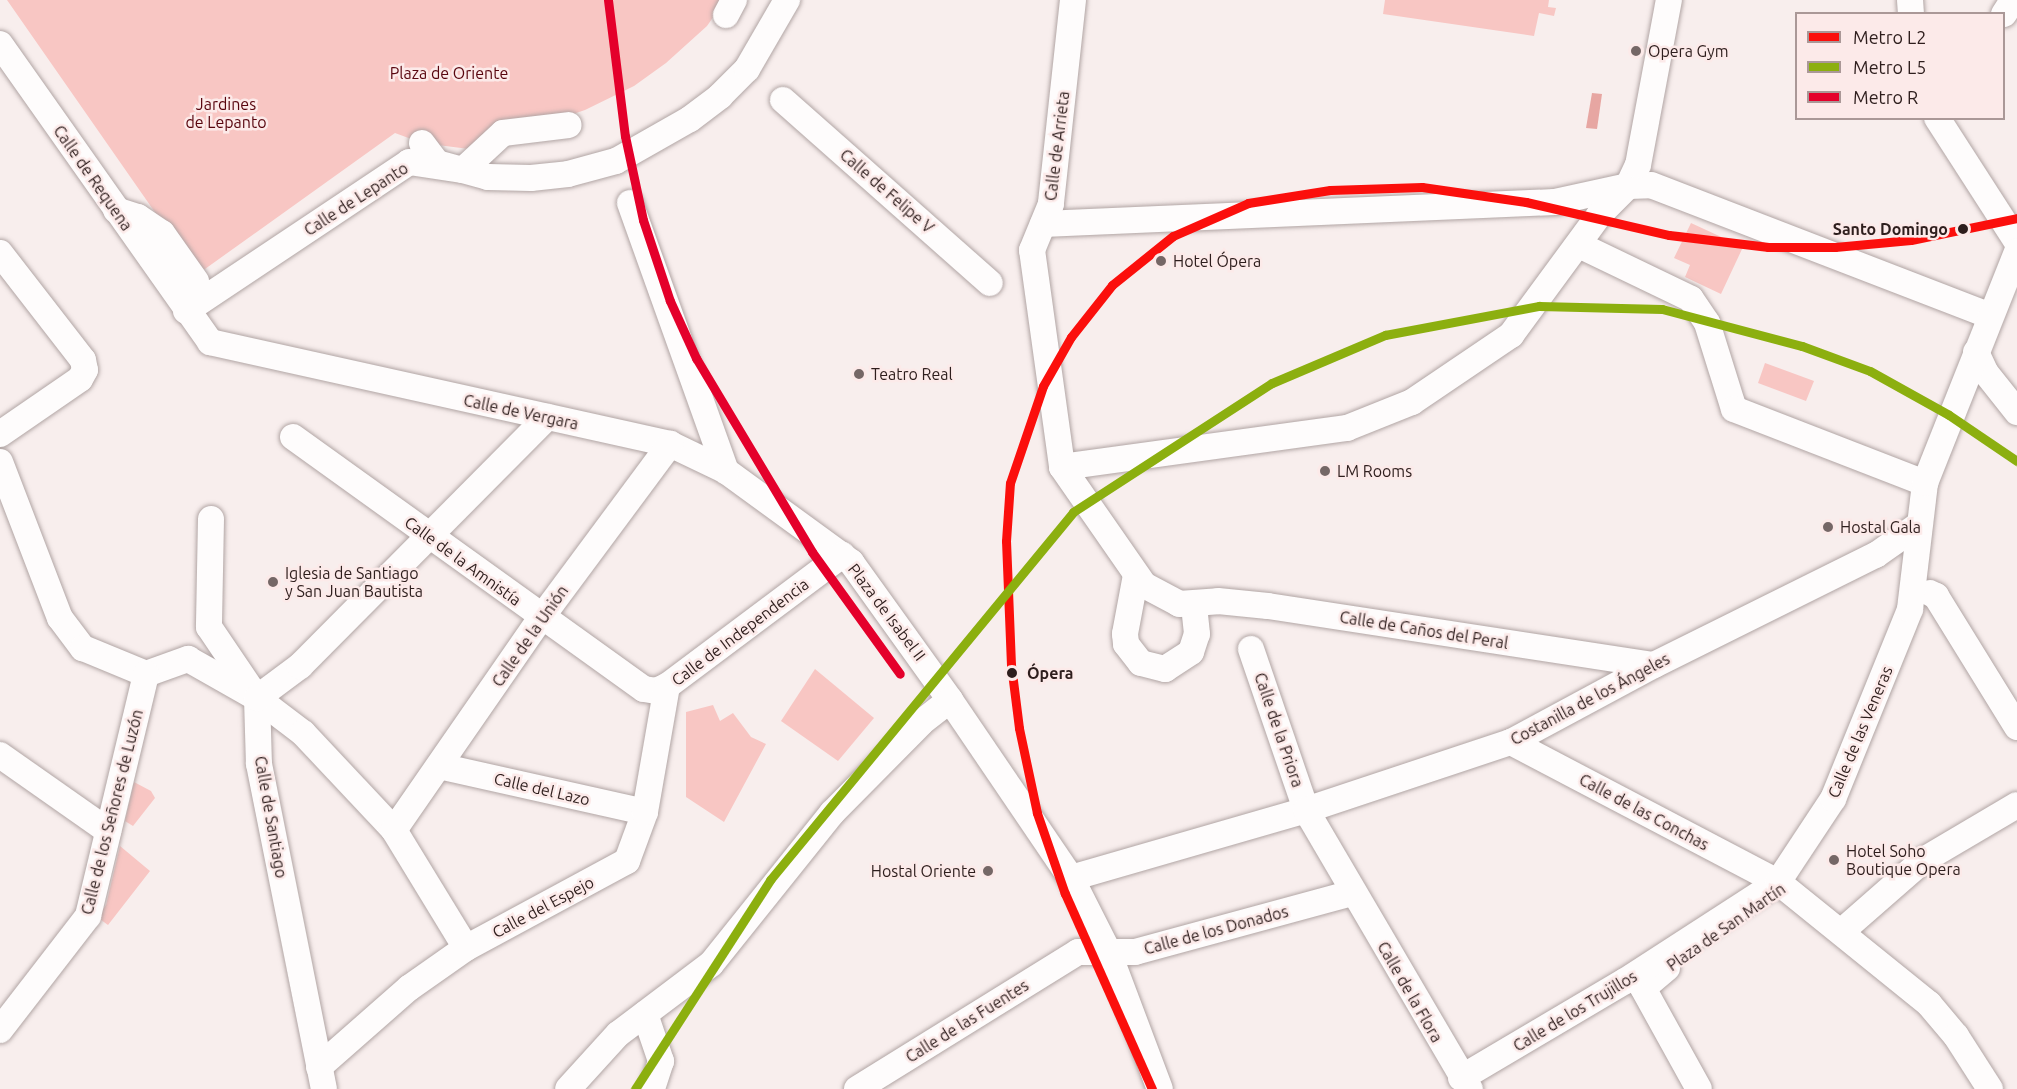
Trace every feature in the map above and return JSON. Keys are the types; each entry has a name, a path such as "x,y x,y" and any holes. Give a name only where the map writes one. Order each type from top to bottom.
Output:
{"street":[{"path":"422,143 437,163 489,177 531,178 567,174 616,160 649,144 713,102 747,69 787,0"},
{"name":"Calle de Arrieta","path":"1062,467 1032,250 1043,224 1054,178 1073,0"},
{"path":"1136,575 1125,634 1126,644 1141,663 1165,669 1191,652 1197,634 1194,605 1167,600 1136,575 1062,467 1347,428 1412,402 1511,335 1607,204 1628,186 1638,165 1669,0"},
{"name":"Calle de Requena","path":"0,44 186,311"},
{"name":"Calle de Felipe V","path":"783,100 990,283"},
{"path":"1938,120 2017,242"},
{"path":"463,170 484,150 512,130 569,125"},
{"name":"Calle de Lepanto","path":"186,311 409,162 463,170"},
{"path":"1043,224 1555,202 1628,186 1651,185 1990,316"},
{"path":"630,203 726,471"},
{"path":"116,210 138,217 162,233 196,281"},
{"path":"1579,245 1691,299 1707,322 1734,409 1925,483"},
{"path":"1917,526 1981,363 1990,316 2017,252"},
{"path":"0,253 83,360 80,379 0,434"},
{"path":"1917,526 1925,483 2017,292"},
{"name":"Calle de Vergara","path":"186,311 210,342 670,444 726,471 842,555"},
{"path":"1981,363 2017,412"},
{"path":"257,698 300,666 547,417"},
{"name":"Calle de la Amnistía","path":"293,437 541,618 644,689 656,691 667,686"},
{"name":"Calle de la Unión","path":"393,830 541,618 670,444"},
{"path":"0,462 60,618 83,648 146,674 188,659 257,698 303,733 393,830 466,948"},
{"path":"211,519 209,627 257,698"},
{"name":"Costanilla de los Ángeles","path":"1071,878 1306,810 1511,742 1654,665 1876,555 1917,526"},
{"name":"Calle de las Veneras","path":"1782,885 1833,799 1910,609 1916,571 1917,526"},
{"name":"Calle de Independencia","path":"667,686 842,555"},
{"name":"Plaza de Isabel II","path":"842,555 860,572 1024,804 1071,878 1108,951 1160,1089"},
{"path":"1876,555 1894,556 1916,571"},
{"path":"1930,593 1936,596 2017,727"},
{"name":"Calle de Caños del Peral","path":"1194,605 1218,601 1268,606 1654,665"},
{"name":"Plaza de San Martín","path":"1689,1086 1643,985 1782,885 1837,813 1912,638 1920,634"},
{"name":"Calle de la Priora","path":"1251,649 1306,810 1352,893"},
{"name":"Calle de los Señores de Luzón","path":"0,1030 88,916 146,674"},
{"name":"Calle del Espejo","path":"321,1078 409,988 466,948 627,861 645,812 667,686"},
{"name":"Calle de Santiago","path":"257,698 259,764 321,1078"},
{"path":"568,1089 618,1034 711,964 832,813 921,723 950,700"},
{"name":"Calle de las Conchas","path":"1511,742 1782,885 1929,1004 1956,1036 1989,1089"},
{"path":"0,755 108,831"},
{"name":"Calle del Lazo","path":"439,766 645,812"},
{"path":"1841,932 1922,861 2017,806"},
{"name":"Calle de los Trujillos","path":"1465,1084 1625,981 1782,885"},
{"name":"Calle de los Donados","path":"1078,952 1135,952 1352,893"},
{"name":"Calle de la Flora","path":"1352,893 1465,1084"},
{"name":"Calle de las Fuentes","path":"857,1089 1078,952"},
{"path":"1625,981 1689,1086"},
{"path":"645,1014 661,1060 652,1089"}],"green space":[{"name":"Plaza de Oriente","path":"7,0 725,0 707,26 666,63 634,86 585,110 469,149 422,143 395,133 198,274"},
{"path":"1385,0 1549,0 1548,7 1556,8 1554,16 1539,13 1534,36 1383,14"},
{"path":"1691,223 1743,247 1721,294 1685,277 1690,265 1674,258"},
{"path":"1765,363 1814,381 1806,401 1758,383"},
{"path":"815,669 874,718 838,761 781,721"},
{"path":"713,705 720,721 733,713 751,737 766,744 724,822 686,797 686,712"},
{"path":"134,782 151,791 155,798 133,826 125,821"},
{"path":"120,846 150,871 108,925 97,917 106,905"}],"shaded area":[{"path":"1592,93 1602,94 1597,129 1586,128"}],"metro line":[{"name":"R","path":"608,0 625,136 643,220 670,301 696,358 812,552 900,674"},
{"name":"L2","path":"1152,1089 1065,894 1037,813 1019,728 1011,665 1006,541 1010,483 1043,386 1071,337 1112,285 1173,236 1248,203 1330,190 1422,187 1526,202 1669,235 1768,247 1835,247 1911,240 2017,218"},
{"name":"L5","path":"635,1089 770,880 1073,512 1272,383 1385,335 1539,306 1662,309 1802,346 1870,371 1949,415 2017,461"}],"place":[{"name":"Opera Gym","path":"1636,51"},
{"name":"Santo Domingo","path":"1963,229"},
{"name":"Hotel Ópera","path":"1161,261"},
{"name":"Teatro Real","path":"859,374"},
{"name":"LM Rooms","path":"1325,471"},
{"name":"Hostal Gala","path":"1828,527"},
{"name":"Iglesia de Santiago y San Juan Bautista","path":"273,582"},
{"name":"Ópera","path":"1012,673"},
{"name":"Hotel Soho Boutique Opera","path":"1834,860"},
{"name":"Hostal Oriente","path":"988,871"}],"park label":[{"name":"Jardines de Lepanto","path":"226,113"}]}
